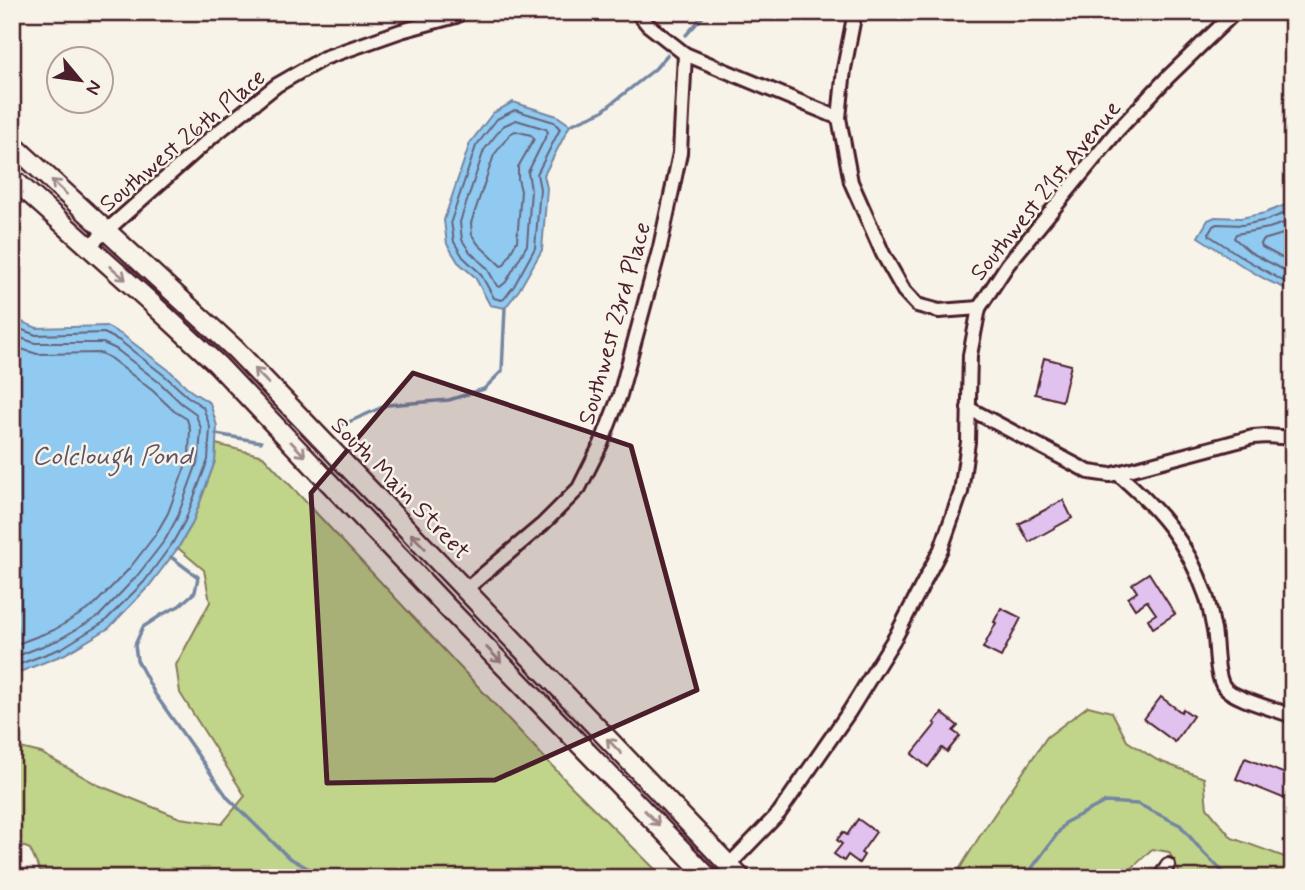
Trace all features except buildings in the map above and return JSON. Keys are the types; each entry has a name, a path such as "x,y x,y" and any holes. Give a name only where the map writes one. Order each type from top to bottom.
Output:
{"main road":[{"name":"South Main Street","path":"12,144 235,349 735,872"},
{"name":"South Main Street","path":"12,178 217,364 446,606 711,878"},
{"path":"446,606 465,590"},
{"path":"711,878 735,872"}],"street":[{"name":"Southwest 26th Place","path":"88,247 213,136 277,85 324,58 462,12"},
{"path":"637,12 648,25 685,54 839,118"},
{"path":"855,12 844,69 839,118 851,182 883,254 904,291 917,305 939,311 979,308"},
{"name":"Southwest 21st Avenue","path":"735,872 849,712 895,636 942,549 961,492 968,442 970,355 979,308 1008,264 1117,131 1235,12"},
{"name":"Southwest 23rd Place","path":"465,590 543,524 579,488 601,444 620,395 660,247 680,153 685,54"},
{"path":"968,408 1089,472 1110,475 1253,437 1293,438"},
{"path":"1118,474 1154,506 1189,556 1206,595 1224,688 1238,697 1293,716"},
{"path":"1160,878 1168,865"}],"highlighted area":[{"path":"413,373 631,446 697,690 495,780 327,783 311,493"}],"green space":[{"path":"216,444 263,456 571,786 664,878 43,878 30,849 12,842 12,746 41,753 98,785 180,818 222,824 245,796 180,693 176,665 210,602 204,570 178,548 192,524 215,461"},
{"path":"1088,706 1112,712 1127,741 1157,760 1204,778 1207,808 1232,838 1293,860 1293,878 1182,878 1169,852 1152,849 1125,878 954,878 1047,737"}],"water":[{"path":"513,102 557,116 570,125 544,175 547,188 542,250 519,290 505,308 490,305 475,277 458,262 447,244 444,220 470,143 493,113"},
{"path":"1293,202 1293,289 1284,288 1260,276 1198,237 1208,220 1215,217 1241,218 1265,213"},
{"name":"Colclough Pond","path":"12,318 37,328 106,326 124,336 170,371 191,391 210,403 217,426 215,461 192,524 178,548 149,586 109,628 65,654 12,675"}],"waterway":[{"path":"686,35 707,12"},
{"path":"570,125 601,112 655,69 667,55"},
{"path":"333,429 387,405 449,400 484,389 502,371 505,308"},
{"path":"216,434 261,442"},
{"path":"171,557 198,577 195,592 179,606 143,627 135,645 137,660 155,694 228,798 288,857 325,878"},
{"path":"1030,878 1032,868 1066,822 1105,802 1138,804 1180,825 1229,878"}]}
